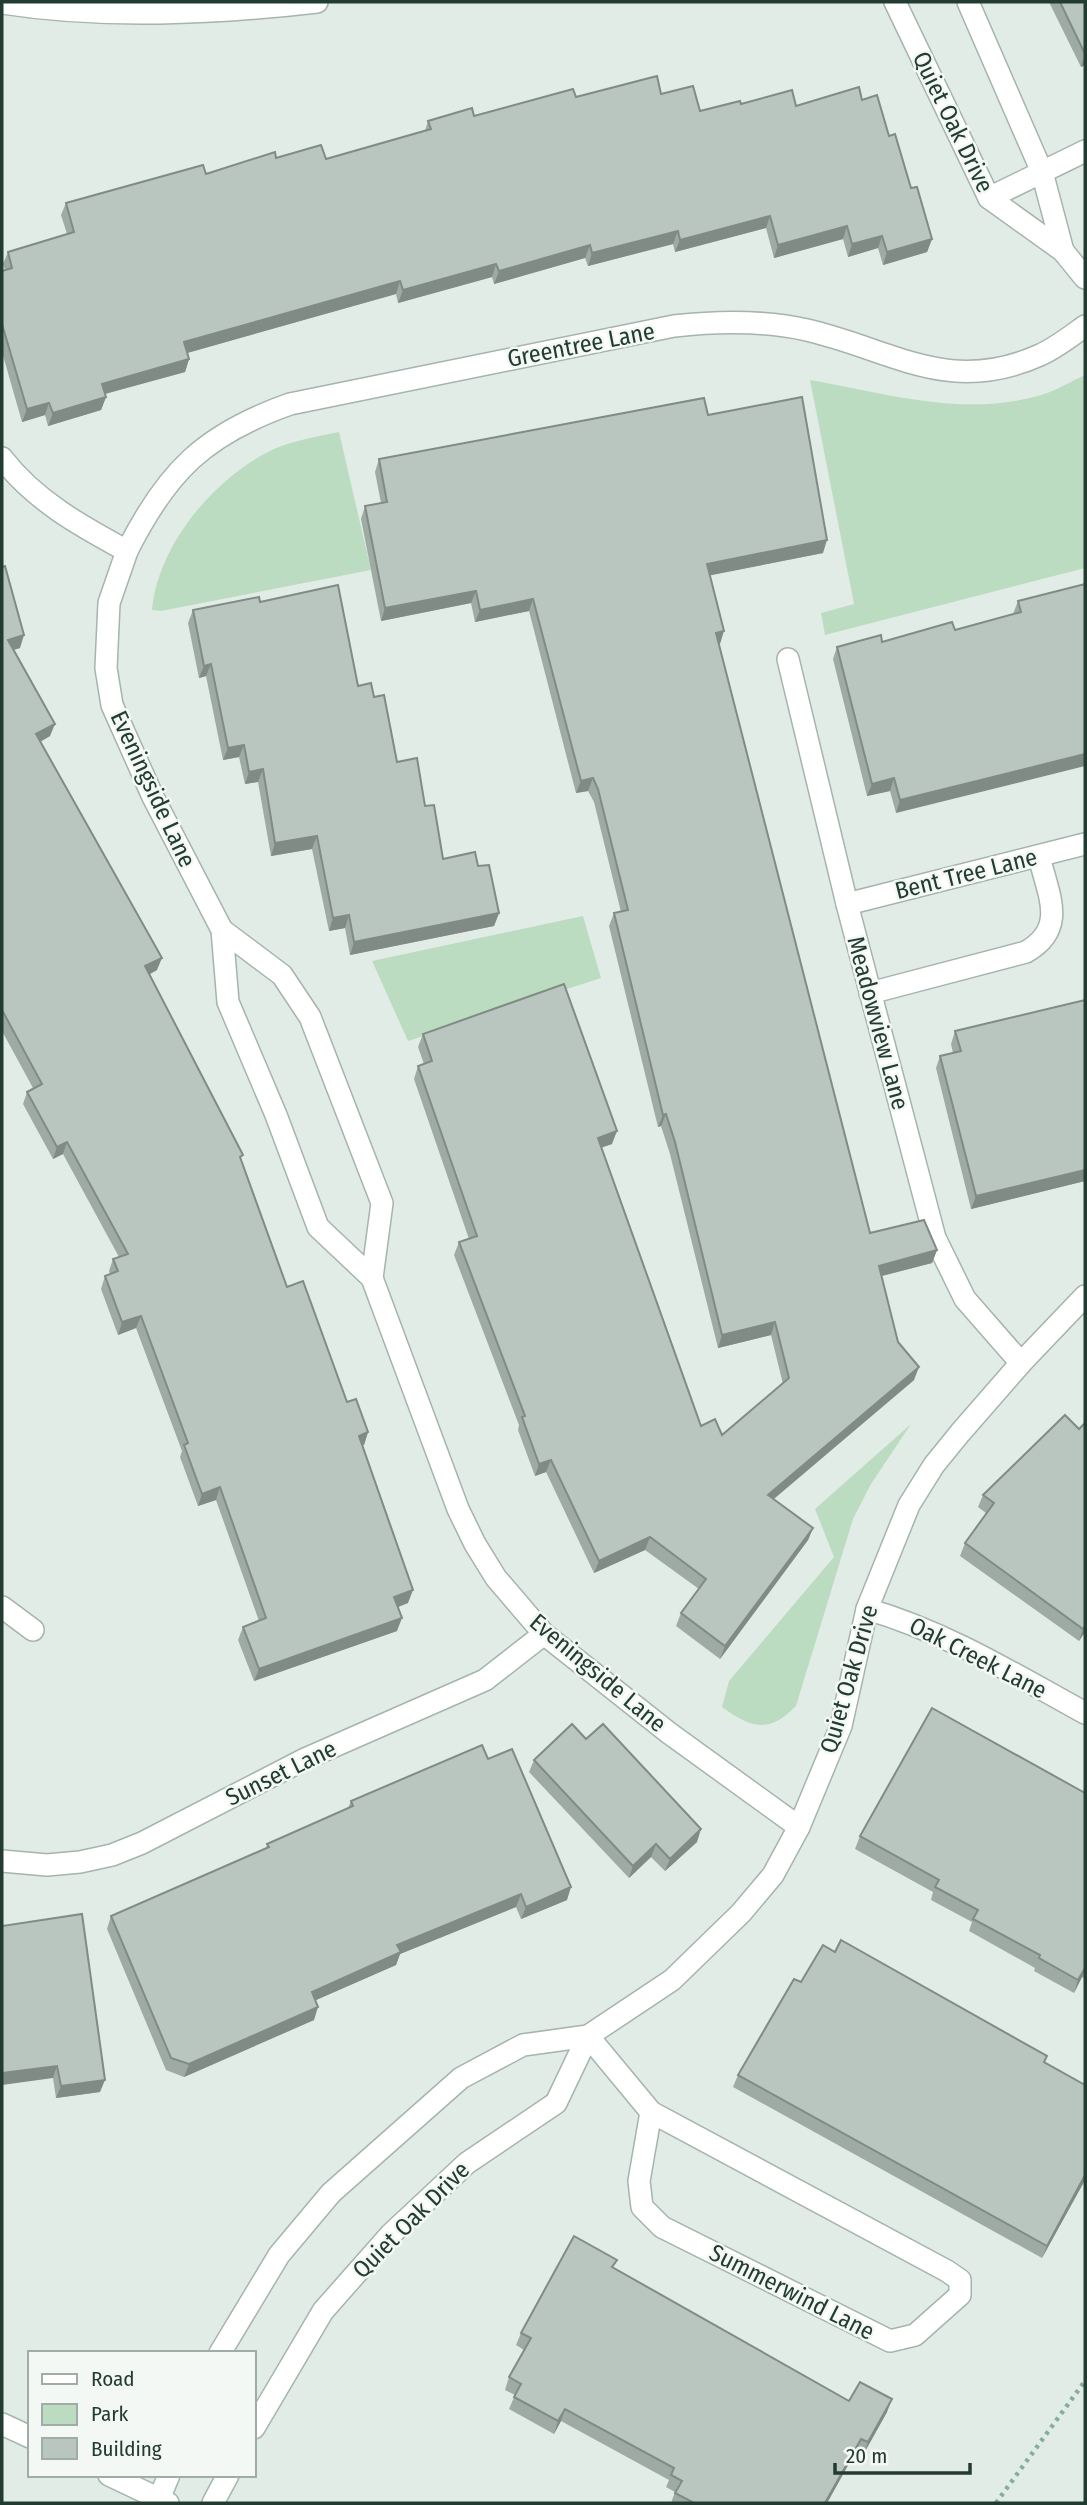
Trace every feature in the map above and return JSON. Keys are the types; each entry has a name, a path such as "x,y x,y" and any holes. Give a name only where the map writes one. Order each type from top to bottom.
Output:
{"street":[{"path":"2,3 45,10 146,13 246,10 317,2"},
{"name":"Quiet Oak Drive","path":"895,2 989,198 1063,251 1085,278"},
{"name":"Quiet Oak Drive","path":"968,2 1042,172 1063,251"},
{"path":"989,198 1085,151"},
{"name":"Greentree Lane","path":"127,551 157,497 208,442 255,416 290,404 674,326 720,321 807,330 921,366 957,372 991,370 1022,362 1043,354 1085,326"},
{"path":"2,458 28,488 75,522 127,551"},
{"name":"Eveningside Lane","path":"127,551 115,579 108,613 106,668 112,705 153,797 222,930 228,1002 276,1115 318,1227 372,1278 458,1509 475,1545 496,1578 544,1634 669,1733 799,1827"},
{"name":"Meadowview Lane","path":"788,659 847,904 935,1238 965,1299 1021,1363"},
{"name":"Bent Tree Lane","path":"847,904 1085,844"},
{"path":"870,993 1026,952 1040,944 1049,931 1054,916 1039,856"},
{"name":"Eveningside Lane","path":"222,930 282,975 310,1017 382,1203 372,1278"},
{"name":"Quiet Oak Drive","path":"221,2351 279,2255 331,2193 461,2078 523,2045 588,2035 672,1980 741,1913 773,1875 799,1827 841,1726 867,1609 909,1505 928,1475 1021,1363 1085,1296"},
{"path":"2,1607 33,1630"},
{"name":"Oak Creek Lane","path":"867,1609 912,1622 957,1642 1085,1713"},
{"name":"Sunset Lane","path":"2,1861 47,1865 80,1862 112,1855 142,1843 304,1759 485,1680 544,1634"},
{"name":"Quiet Oak Drive","path":"256,2425 323,2311 391,2234 467,2163 556,2103 588,2035"},
{"name":"Summerwind Lane","path":"588,2035 651,2112 947,2271 960,2280 960,2295 915,2335 890,2341 662,2227 642,2207 640,2194 639,2181 651,2112"},
{"path":"2,2424 28,2436"},
{"path":"113,2477 163,2501 169,2477"},
{"path":"213,2503 227,2477"}],"path":[{"path":"996,2503 1085,2381"}],"green space":[{"path":"1085,375 1085,568 825,635 821,613 854,604 810,380 896,397 954,404 983,404 1041,395"},
{"path":"339,432 371,570 161,611 152,610 156,586 176,540 207,499 246,465 266,453 283,445"},
{"path":"583,916 601,978 408,1041 372,961"},
{"path":"911,1424 871,1484 853,1519 796,1706 777,1721 768,1724 760,1725 742,1720 722,1707 729,1681 834,1557 815,1509"}],"building":[{"path":"1060,2 1085,2 1085,54"},
{"path":"657,76 661,94 693,86 700,111 740,101 741,104 792,90 796,106 859,87 862,100 877,95 889,136 895,134 911,188 917,187 932,239 887,252 882,236 852,244 847,226 778,245 770,216 680,240 678,231 592,253 590,245 499,271 496,264 403,290 400,281 184,342 189,359 102,384 106,397 53,413 49,403 27,409 2,324 2,271 12,268 8,252 74,232 66,203 203,165 206,174 275,152 276,158 321,145 326,159 431,129 428,121 472,108 474,116 573,89 576,97"},
{"path":"802,397 827,540 707,564 724,631 716,633 870,1233 924,1220 937,1250 879,1266 898,1342 919,1367 768,1495 813,1528 725,1646 681,1613 706,1579 650,1537 599,1561 551,1460 539,1464 522,1417 525,1416 459,1242 477,1236 418,1066 432,1061 423,1034 564,984 617,1131 598,1138 701,1426 715,1419 722,1435 789,1378 775,1322 722,1335 675,1142 666,1114 663,1115 614,913 628,910 598,789 593,778 581,781 533,599 480,610 476,591 385,608 365,506 387,502 379,459 704,398 708,415"},
{"path":"5,566 24,635 8,640 55,724 36,734 162,958 145,966 243,1155 240,1157 287,1287 303,1281 347,1402 356,1399 368,1432 359,1436 413,1590 394,1597 402,1618 259,1669 243,1627 266,1618 220,1487 202,1494 184,1445 188,1443 141,1316 122,1322 105,1276 118,1271 113,1259 128,1254 67,1142 57,1147 27,1092 42,1084 2,1010 2,567"},
{"path":"1085,584 1085,754 900,800 894,778 872,784 837,647 881,635 882,642 952,622 955,630 1021,612 1018,601"},
{"path":"338,585 358,686 371,683 374,697 384,695 397,762 417,758 425,806 434,805 443,859 475,852 478,866 489,865 499,913 354,942 349,915 333,918 317,836 275,843 263,769 249,772 244,745 228,748 211,664 204,666 193,610 259,597 260,602"},
{"path":"1085,1000 1085,1170 976,1196 940,1056 961,1051 955,1031"},
{"path":"1065,1415 1079,1429 1085,1423 1083,1629 965,1543 994,1503 983,1495"},
{"path":"932,1708 1085,1793 1085,1968 1078,1980 1039,1958 1040,1955 973,1919 978,1910 935,1887 939,1880 860,1836"},
{"path":"572,1724 586,1739 603,1724 701,1829 670,1859 656,1844 633,1866 534,1760"},
{"path":"482,1745 488,1759 512,1749 571,1887 526,1907 521,1894 397,1945 401,1952 312,1992 318,2007 189,2064 171,2058 111,1916 269,1847 267,1844 353,1806 351,1801"},
{"path":"82,1914 105,2080 61,2086 57,2066 2,2073 2,1926"},
{"path":"841,1940 1047,2056 1044,2062 1085,2085 1085,2175 1047,2246 738,2075 794,1979 801,1982 823,1945 835,1952"},
{"path":"574,2236 617,2260 612,2267 849,2401 860,2382 892,2399 868,2442 861,2439 825,2503 694,2503 675,2493 682,2481 671,2475 674,2468 565,2409 558,2421 514,2397 521,2384 509,2377 531,2338 521,2333"}]}
